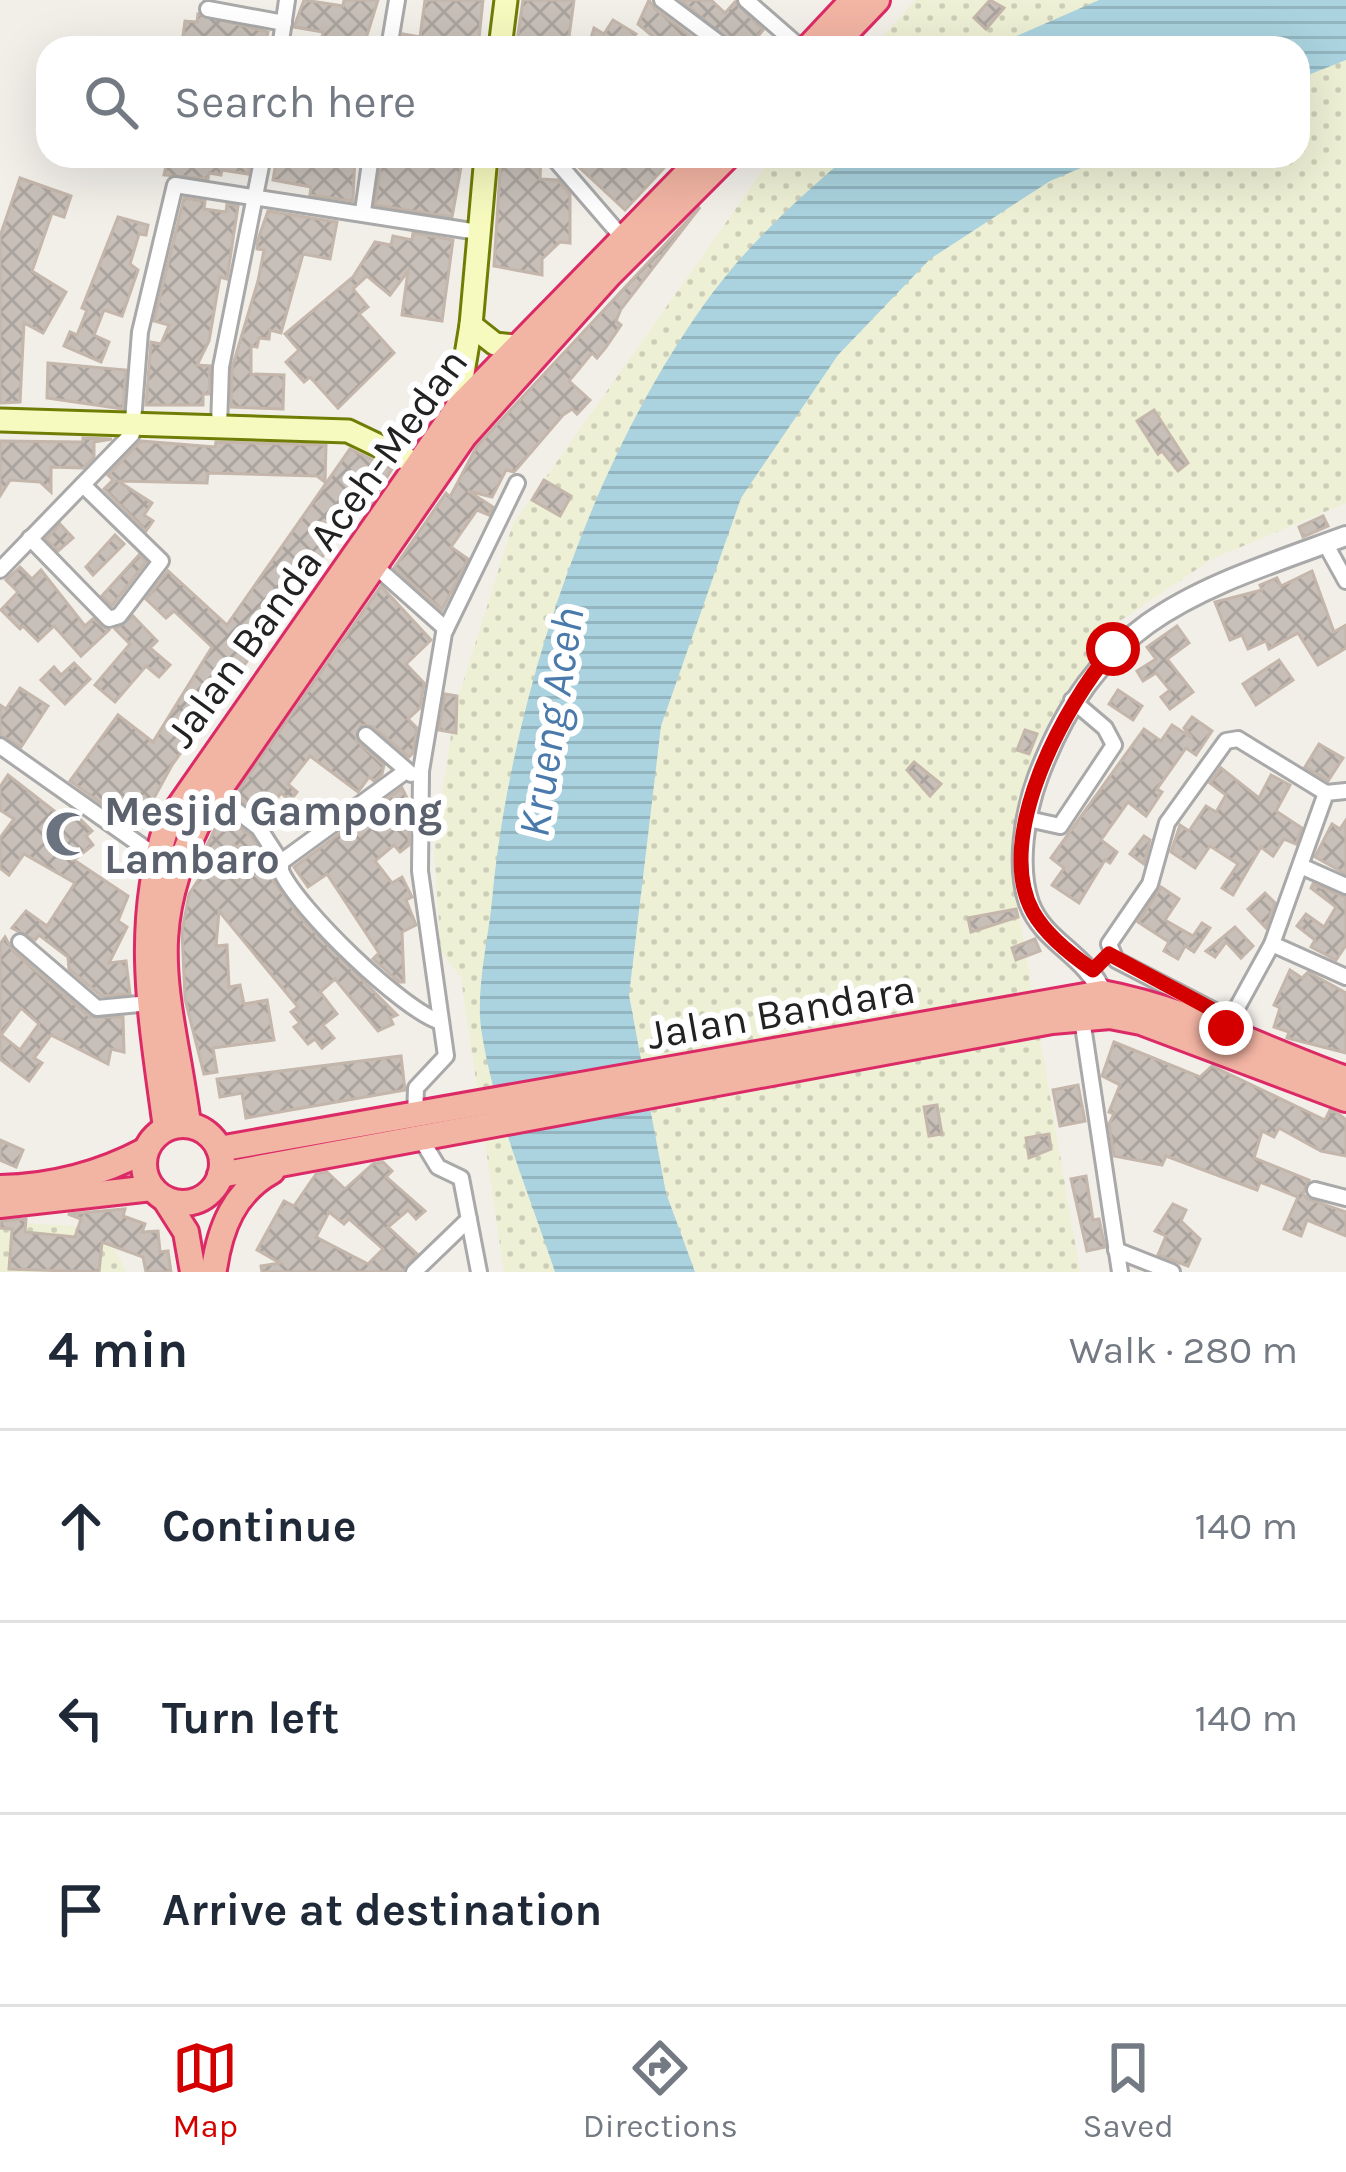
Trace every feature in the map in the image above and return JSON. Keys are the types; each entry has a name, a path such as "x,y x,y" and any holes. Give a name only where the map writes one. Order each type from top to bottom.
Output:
{"highway":[{"path":"816,36 853,0"},
{"path":"842,36 877,0"},
{"name":"Jalan Banda Aceh-Medan","path":"177,1126 150,1003 144,951 156,856 181,799 457,409 621,236 697,168"},
{"name":"Jalan Banda Aceh-Medan","path":"177,1126 162,943 177,861 215,794 503,388 699,168"},
{"name":"Jalan Bandara","path":"218,1171 418,1128 1054,1010 1097,981 1227,1023 1291,1070 1346,1099"},
{"name":"Jalan Bandara","path":"1054,1010 1082,1019 1141,1022 1291,1070 1346,1078"},
{"path":"0,1188 35,1186 112,1168 177,1126 210,1135 218,1171 207,1271"},
{"name":"Jalan Bandara","path":"218,1171 290,1161 418,1128"},
{"path":"146,1150 143,1170 207,1271"},
{"path":"207,1271 237,1201 256,1180 290,1161"},
{"path":"0,1205 158,1193 191,1202 218,1171"}],"main road":[{"path":"502,36 506,0"},
{"path":"457,409 471,326 485,168"},
{"path":"471,326 494,344 515,346"},
{"path":"0,420 347,431 417,464"}],"street":[{"path":"282,36 287,0"},
{"path":"391,36 397,0"},
{"path":"662,0 710,36"},
{"path":"746,0 790,36"},
{"path":"208,9 284,23"},
{"path":"219,427 221,367 261,168"},
{"path":"363,212 369,168"},
{"path":"562,168 621,236"},
{"path":"0,570 123,445 134,424 137,348 171,188 184,184 257,194 478,232"},
{"path":"479,1272 461,1178 438,1167 418,1128 416,1088 446,1055 420,871 413,771 446,628 517,483"},
{"path":"30,538 110,619 119,616 161,561 83,485"},
{"path":"1346,536 1144,622 1113,649 1072,700 1032,794 1027,898 1046,931 1097,981 1109,954 1108,944 1150,884 1167,824 1226,741 1238,739 1326,793 1346,791"},
{"path":"1325,543 1346,580"},
{"path":"374,565 446,628"},
{"path":"1028,819 1060,826 1114,745 1105,728 1072,700"},
{"path":"366,735 413,771"},
{"path":"3,754 156,856"},
{"path":"281,862 413,771"},
{"path":"1109,954 1227,1023 1272,944 1326,793"},
{"path":"215,794 259,828 281,862 283,878 362,964 420,1016 441,1022"},
{"path":"1303,866 1346,886"},
{"path":"20,942 97,1008 110,1011 150,1003"},
{"path":"1272,944 1346,976"},
{"path":"1082,1019 1120,1272"},
{"path":"1315,1190 1346,1198"},
{"path":"414,1272 469,1219"},
{"path":"1116,1250 1172,1272"}],"green space":[{"path":"916,0 1346,0 1346,503 1212,559 1117,623 1064,695 1035,747 1015,821 1013,879 1080,1272 504,1272 461,978 441,951 434,850 455,708 513,524 765,168 1310,168 1310,36 883,36"},
{"path":"0,1222 75,1226 115,1250 127,1272 0,1272"}],"water":[{"path":"1099,0 1346,0 1346,60 1310,74 1310,36 1016,36"},
{"name":"Krueng Aceh","path":"834,168 1081,168 1050,181 930,259 838,355 741,498 661,726 629,995 666,1193 695,1272 555,1272 503,1120 481,1028 483,965 516,748 561,590 624,440 703,306 789,208"}],"building":[{"path":"304,0 343,6 344,0 378,0 367,36 322,36 323,32 294,27"},
{"path":"425,0 483,0 479,36 420,36"},
{"path":"523,0 574,0 569,36 518,36"},
{"path":"649,0 690,36 652,36 638,24"},
{"path":"681,0 711,0 725,13 735,2 763,30 758,36 723,36"},
{"path":"990,0 1004,8 986,29 974,18"},
{"path":"198,14 268,32 267,36 183,36 185,21 197,22"},
{"path":"613,20 636,34 592,36 594,28 604,34"},
{"path":"166,168 249,168 248,174 209,173 208,179 164,175"},
{"path":"275,168 354,168 353,201 310,195 311,187 273,180"},
{"path":"380,168 461,168 452,217 375,205"},
{"path":"500,168 540,168 540,179 558,180 570,194 570,243 560,242 542,259 542,275 494,266"},
{"path":"580,168 664,168 625,210"},
{"path":"20,178 71,196 64,217 52,213 32,271 66,292 43,333 24,323 20,402 0,403 0,236"},
{"path":"184,198 205,201 204,209 226,212 227,204 238,206 227,279 220,277 209,341 197,365 210,366 209,394 203,394 203,405 146,405 151,342 161,344 169,325 154,321"},
{"path":"700,207 621,309 616,321 621,325 606,347 597,358 592,353 569,381 590,400 577,414 572,409 563,415 514,472 506,470 492,497 468,491 493,507 489,515 477,510 451,547 468,559 442,610 394,568 446,493 450,497 477,446"},
{"path":"268,211 337,222 330,259 303,254 281,333 270,330 269,339 259,338 257,347 251,346 251,374 284,375 283,409 231,407 232,368 258,281 264,250 257,249 257,242"},
{"path":"118,217 148,225 146,235 139,234 130,264 138,270 122,316 104,310 94,335 109,342 101,362 64,346 70,332 77,335 87,310 82,308"},
{"path":"413,233 453,240 442,321 402,315 408,271 390,295 367,276 353,289 368,307 359,314 394,353 338,408 310,377 304,382 286,362 299,350 285,334 353,277 375,242 391,245 393,236 412,240"},
{"path":"48,363 126,370 123,409 47,398"},
{"path":"1154,410 1188,463 1178,471 1162,451 1158,454 1137,421"},
{"path":"83,438 112,439 94,442 94,457 83,468 51,467 51,492 40,482 10,480 0,496 0,441 83,442"},
{"path":"141,441 215,447 216,442 326,445 325,482 317,476 208,473 207,483 118,481 152,503 144,515 153,521 146,531 104,489 113,480 108,475"},
{"path":"350,449 392,469 369,507 359,506 172,765 137,829 70,781 118,715 153,742 212,647 174,611 166,618 146,599 168,571 227,625"},
{"path":"544,480 571,496 560,516 532,500"},
{"path":"1323,516 1328,526 1303,537 1299,527"},
{"path":"60,524 73,538 58,551 46,539"},
{"path":"115,535 124,544 93,575 86,567"},
{"path":"139,555 146,562 112,606 102,596"},
{"path":"20,567 32,579 41,570 85,626 93,619 109,630 81,656 54,626 38,641 23,626 20,629 1,610 18,592 6,580"},
{"path":"1312,571 1334,632 1346,625 1346,648 1318,665 1298,633 1269,649 1266,641 1248,649 1242,635 1230,640 1215,602 1262,590 1260,585 1277,578 1281,586"},
{"path":"381,586 431,640 406,664 424,683 420,708 408,719 417,728 413,753 409,757 373,727 361,725 356,740 384,765 382,774 374,781 369,777 358,792 310,756 288,784 297,792 290,801 281,793 263,817 235,795"},
{"path":"133,616 157,641 150,648 170,665 159,677 146,666 115,702 95,685 130,644 115,629"},
{"path":"1177,626 1189,643 1167,659 1193,692 1170,709 1161,697 1170,690 1156,673 1143,681 1137,671 1156,659 1147,647"},
{"path":"1279,660 1293,680 1256,705 1243,684"},
{"path":"74,663 90,679 65,704 41,680 54,667 61,675"},
{"path":"20,688 48,706 21,747 0,735 0,705 6,709"},
{"path":"1118,690 1142,706 1133,720 1109,704"},
{"path":"445,694 457,696 456,733 439,730"},
{"path":"1192,717 1212,731 1196,755 1186,748 1157,789 1162,792 1146,816 1128,802 1101,840 1117,852 1110,863 1105,860 1079,903 1052,885 1064,868 1051,858 1144,729 1161,741 1172,725 1192,738 1184,728"},
{"path":"1025,730 1037,734 1029,754 1017,750"},
{"path":"1319,744 1343,758 1328,781 1305,767"},
{"path":"914,762 941,784 930,796 907,770"},
{"path":"1221,768 1259,798 1271,775 1290,785 1276,811 1302,828 1296,844 1284,839 1273,856 1261,847 1233,895 1222,888 1238,864 1210,846 1195,868 1171,852 1180,825 1189,831 1206,806 1216,812 1226,795 1210,783"},
{"path":"8,775 62,817 71,810 92,831 86,836 93,845 74,860 128,896 118,921 127,927 109,963 126,961 130,994 101,996 69,969 68,957 39,935 35,940 12,928 26,911 47,926 75,883 24,854 9,875 0,868 0,838 14,819 0,810 0,787"},
{"path":"402,788 409,802 395,800 409,818 409,845 400,852 394,845 375,861 392,883 402,877 412,897 406,900 416,925 402,932 404,982 399,982 373,959 379,953 327,874 308,887 294,867"},
{"path":"222,814 251,836 263,854 254,862 234,845 217,867 238,880 260,862 299,916 397,1015 390,1018 393,1024 378,1031 335,979 320,992 337,1014 323,1025 334,1038 322,1048 315,1039 308,1044 294,1027 300,1023 291,1012 298,1007 219,911 216,946 227,945 229,987 240,985 244,1004 267,1000 274,1040 213,1048 217,1072 204,1074 185,999 182,931 189,894 205,870 200,860"},
{"path":"1346,820 1346,874 1315,857 1332,824 1340,829"},
{"path":"1144,836 1150,840 1144,864 1130,854"},
{"path":"1313,884 1346,897 1346,945 1336,960 1311,947 1315,940 1297,926 1306,914 1324,927 1336,907 1311,888"},
{"path":"1161,887 1179,899 1165,920 1193,936 1202,923 1210,928 1194,952 1185,946 1178,959 1164,951 1169,942 1138,922"},
{"path":"1265,893 1275,903 1266,928 1248,909"},
{"path":"1016,909 1018,917 971,932 968,918"},
{"path":"1235,927 1253,946 1241,958 1226,942 1215,957 1206,951"},
{"path":"5,937 13,951 90,1017 123,1017 124,1052 111,1049 108,1064 51,1035 34,1058 42,1063 29,1081 0,1059 0,944","holes":["21,1008 39,1024 20,1050 1,1035"]},
{"path":"1035,939 1040,951 1016,960 1012,948"},
{"path":"1290,970 1302,978 1308,972 1346,993 1346,1053 1287,1038 1289,1032 1274,1027 1280,1008 1274,1005"},
{"path":"1114,1042 1200,1077 1212,1066 1325,1120 1330,1110 1339,1114 1346,1120 1346,1156 1321,1151 1279,1128 1274,1137 1262,1131 1254,1158 1309,1180 1303,1194 1308,1199 1346,1212 1346,1236 1307,1220 1301,1236 1284,1229 1298,1197 1260,1182 1257,1190 1166,1156 1162,1165 1114,1156 1109,1124 1114,1114 1109,1112 1120,1085 1102,1076"},
{"path":"401,1056 405,1090 246,1118 242,1093 220,1097 217,1079"},
{"path":"1078,1085 1085,1121 1060,1126 1053,1090"},
{"path":"937,1105 942,1134 929,1136 924,1107"},
{"path":"1049,1134 1051,1149 1029,1158 1026,1138"},
{"path":"0,1140 23,1150 16,1167 0,1160"},
{"path":"383,1162 392,1171 386,1177 425,1211 416,1219 408,1210 388,1227 417,1254 403,1272 262,1272 261,1266 280,1263 257,1250 284,1201 294,1206 316,1174 327,1172 345,1189 373,1164","holes":["329,1212 344,1224 349,1219 383,1249 368,1264 316,1237"]},
{"path":"1086,1176 1093,1220 1099,1219 1105,1247 1087,1251 1071,1179"},
{"path":"1173,1204 1186,1210 1181,1221 1200,1239 1188,1266 1158,1255 1166,1236 1155,1231"},
{"path":"125,1209 123,1216 145,1224 142,1232 158,1231 160,1252 168,1251 171,1272 146,1272 143,1257 102,1242 99,1272 9,1269 12,1229 0,1228 0,1221 26,1219 25,1232 75,1237 81,1219 68,1214"}],"place":[{"name":"Mesjid Gampong Lambaro","path":"68,834"}],"route":[{"path":"1113,649 1063,716 1032,794 1024,853 1027,898 1046,931 1093,970 1109,954 1212,1007 1228,1018 1226,1028"}]}
